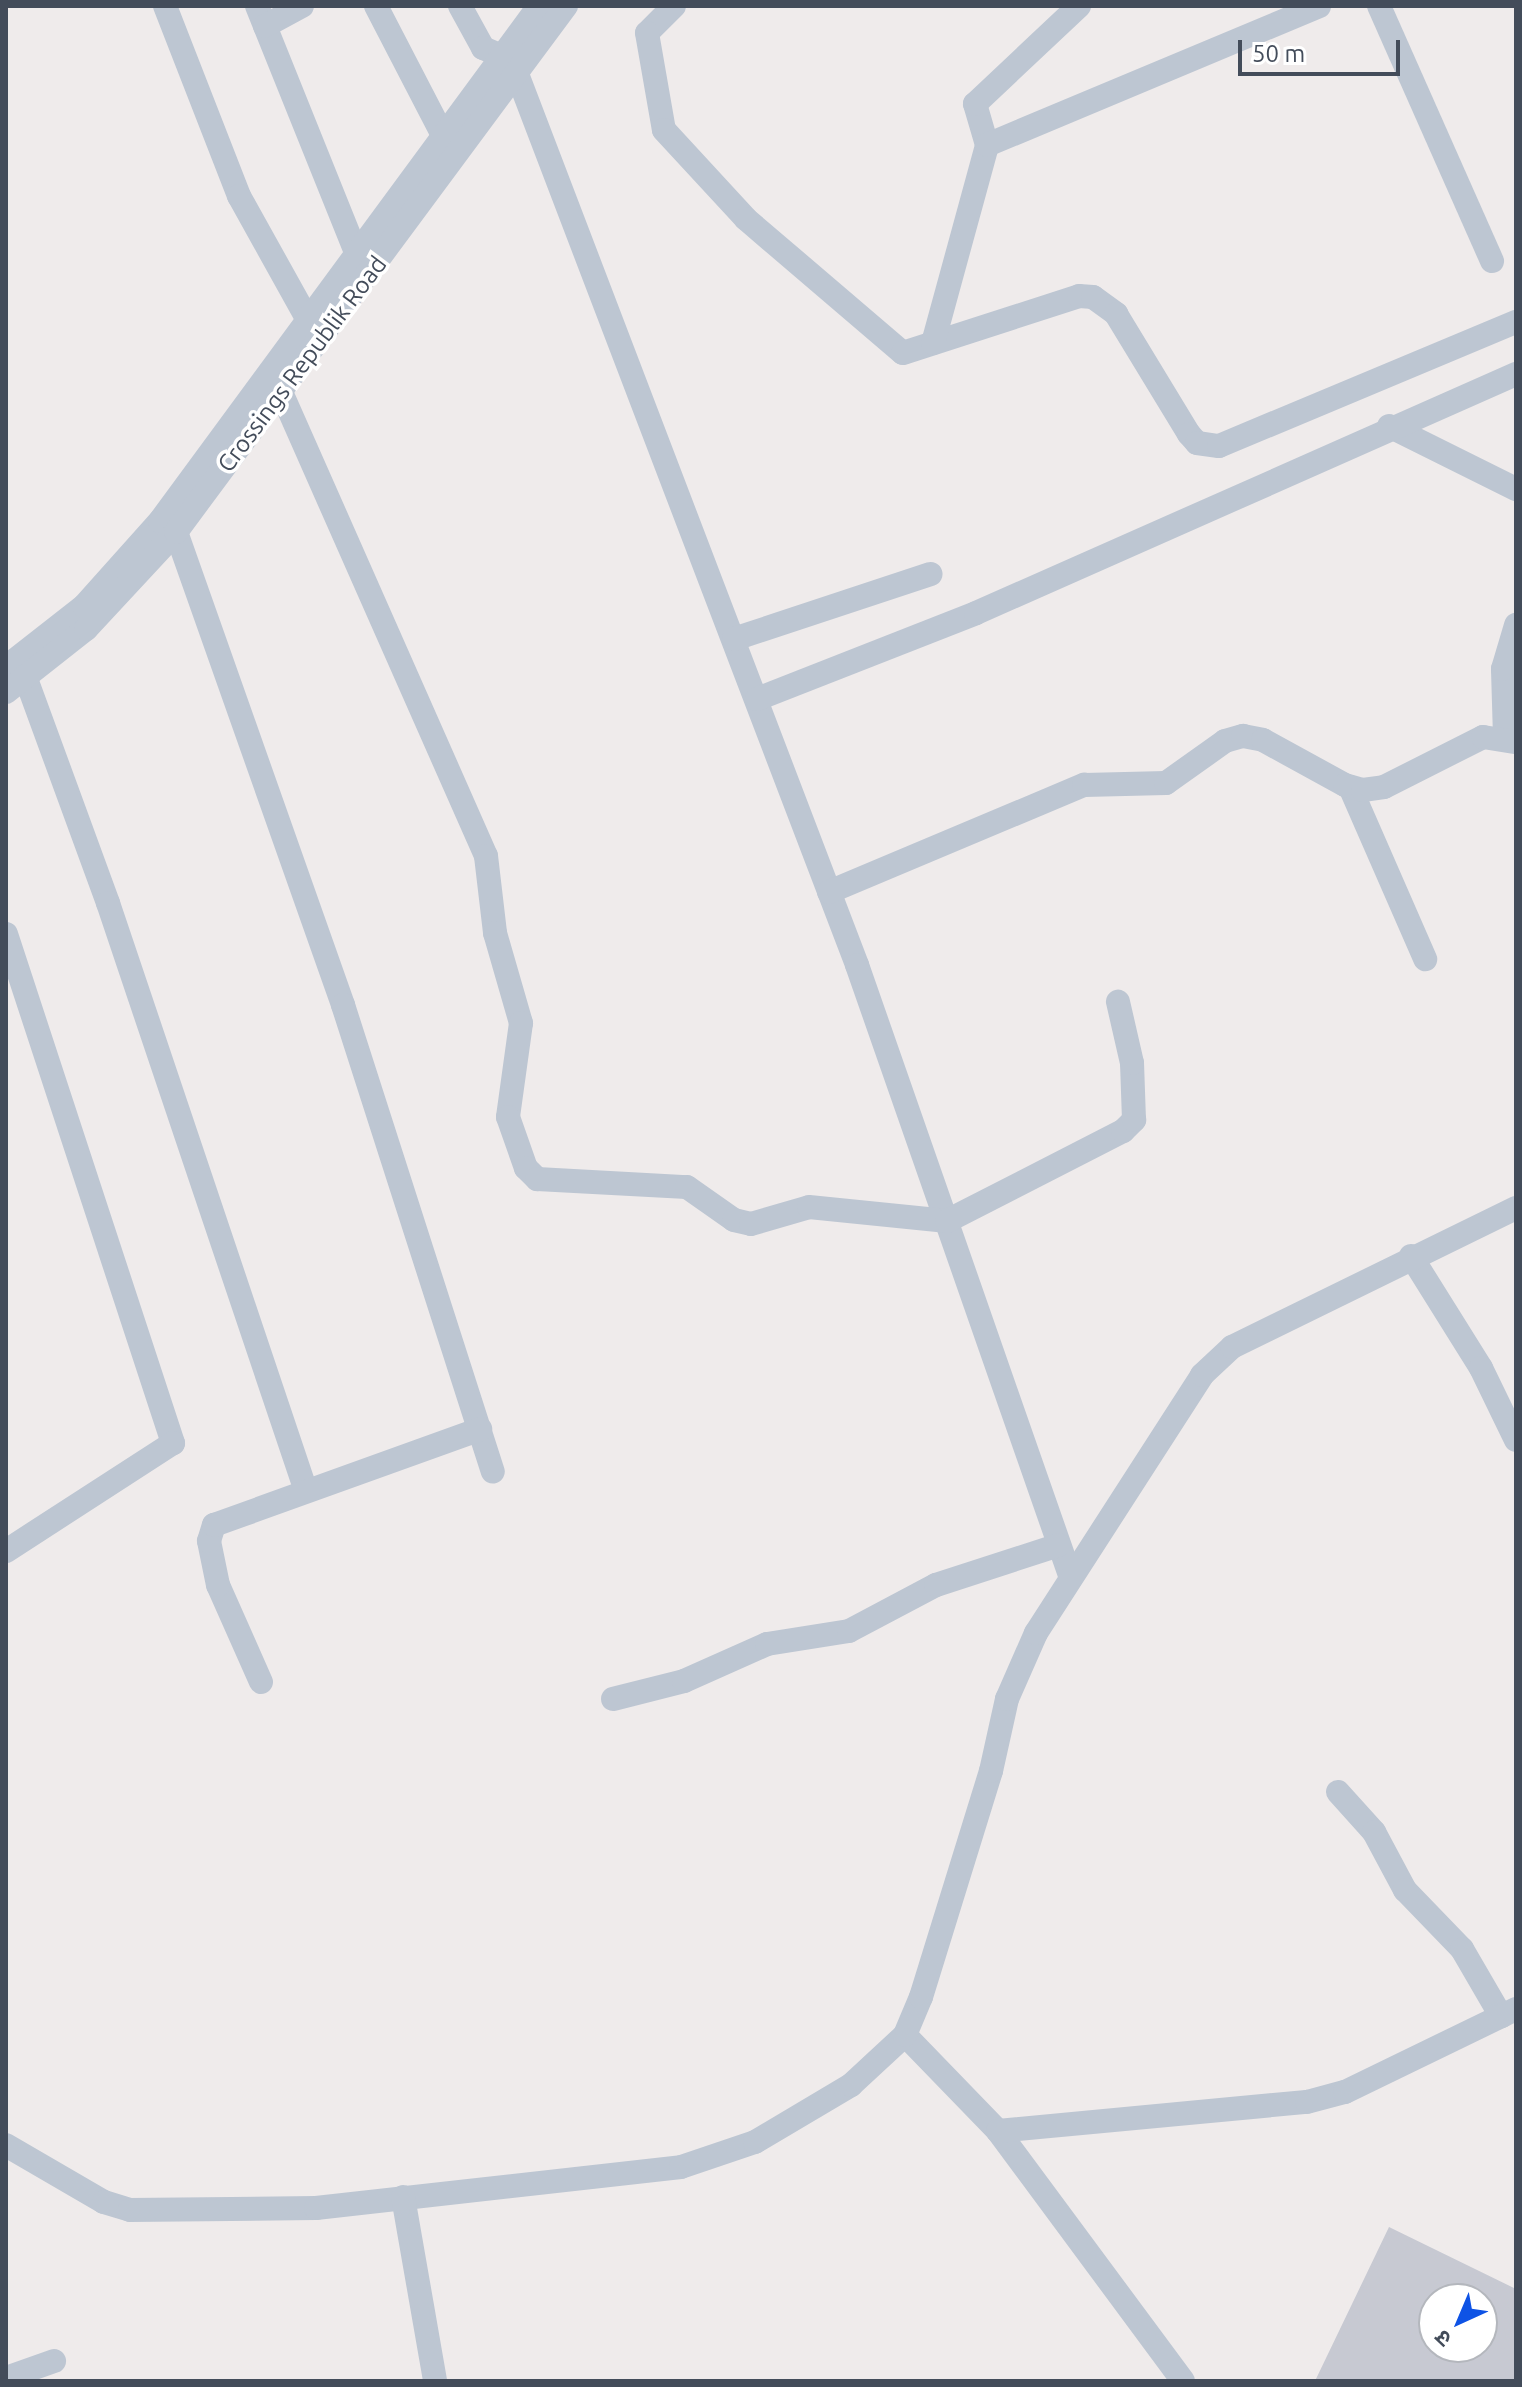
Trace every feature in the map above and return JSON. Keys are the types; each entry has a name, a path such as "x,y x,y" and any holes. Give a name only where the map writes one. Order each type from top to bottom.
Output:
{"street":[{"path":"165,6 239,196 308,320"},
{"path":"302,6 261,16 357,255"},
{"path":"376,6 445,139"},
{"path":"460,6 483,48 510,66 734,639 829,892 1071,1578"},
{"path":"305,1488 108,903 16,672 122,566 445,139 510,66 539,6"},
{"name":"Crossings Republik Road","path":"6,692 16,672 86,629 176,532 281,392 510,66 566,6"},
{"path":"674,6 647,33 664,130 746,219 903,353 1079,296 1093,297 1116,314 1189,434 1197,443 1219,446 1516,322"},
{"path":"933,343 987,145 975,104 1079,6"},
{"path":"987,145 1319,6"},
{"path":"1379,6 1492,261"},
{"path":"757,699 976,613 1389,426 1516,374"},
{"path":"281,392 486,856 495,933 521,1023 507,1104 526,1168 549,1183 687,1187 734,1220 751,1224 809,1207 947,1221 1123,1131 1134,1120 1132,1063 1118,1002"},
{"path":"1389,426 1516,489"},
{"path":"176,532 343,1005 493,1471"},
{"path":"734,639 931,574"},
{"path":"829,892 1084,785 1166,783 1225,741 1243,736 1263,740 1350,787 1384,787 1483,737 1510,740 1503,669 1516,625"},
{"path":"1350,787 1425,959"},
{"path":"6,934 173,1443 6,1551"},
{"path":"6,2145 104,2202 130,2210 274,2210 681,2167 718,2158 755,2142 851,2085 905,2035 986,1786 1007,1699 1036,1633 1132,1491 1178,1407 1232,1347 1411,1256 1516,1208"},
{"path":"1411,1256 1481,1368 1516,1440"},
{"path":"261,1682 218,1585 210,1532 221,1521 305,1488 480,1429"},
{"path":"613,1699 684,1681 767,1644 849,1631 936,1585 1059,1545"},
{"path":"998,2131 1307,2102 1345,2092 1508,2012 1462,1949 1405,1890 1374,1832 1338,1792"},
{"path":"905,2035 998,2131 1183,2381"},
{"path":"403,2197 435,2381"},
{"path":"6,2378 54,2361"}],"building":[{"path":"1389,2227 1516,2289 1516,2381 1315,2381"}]}
